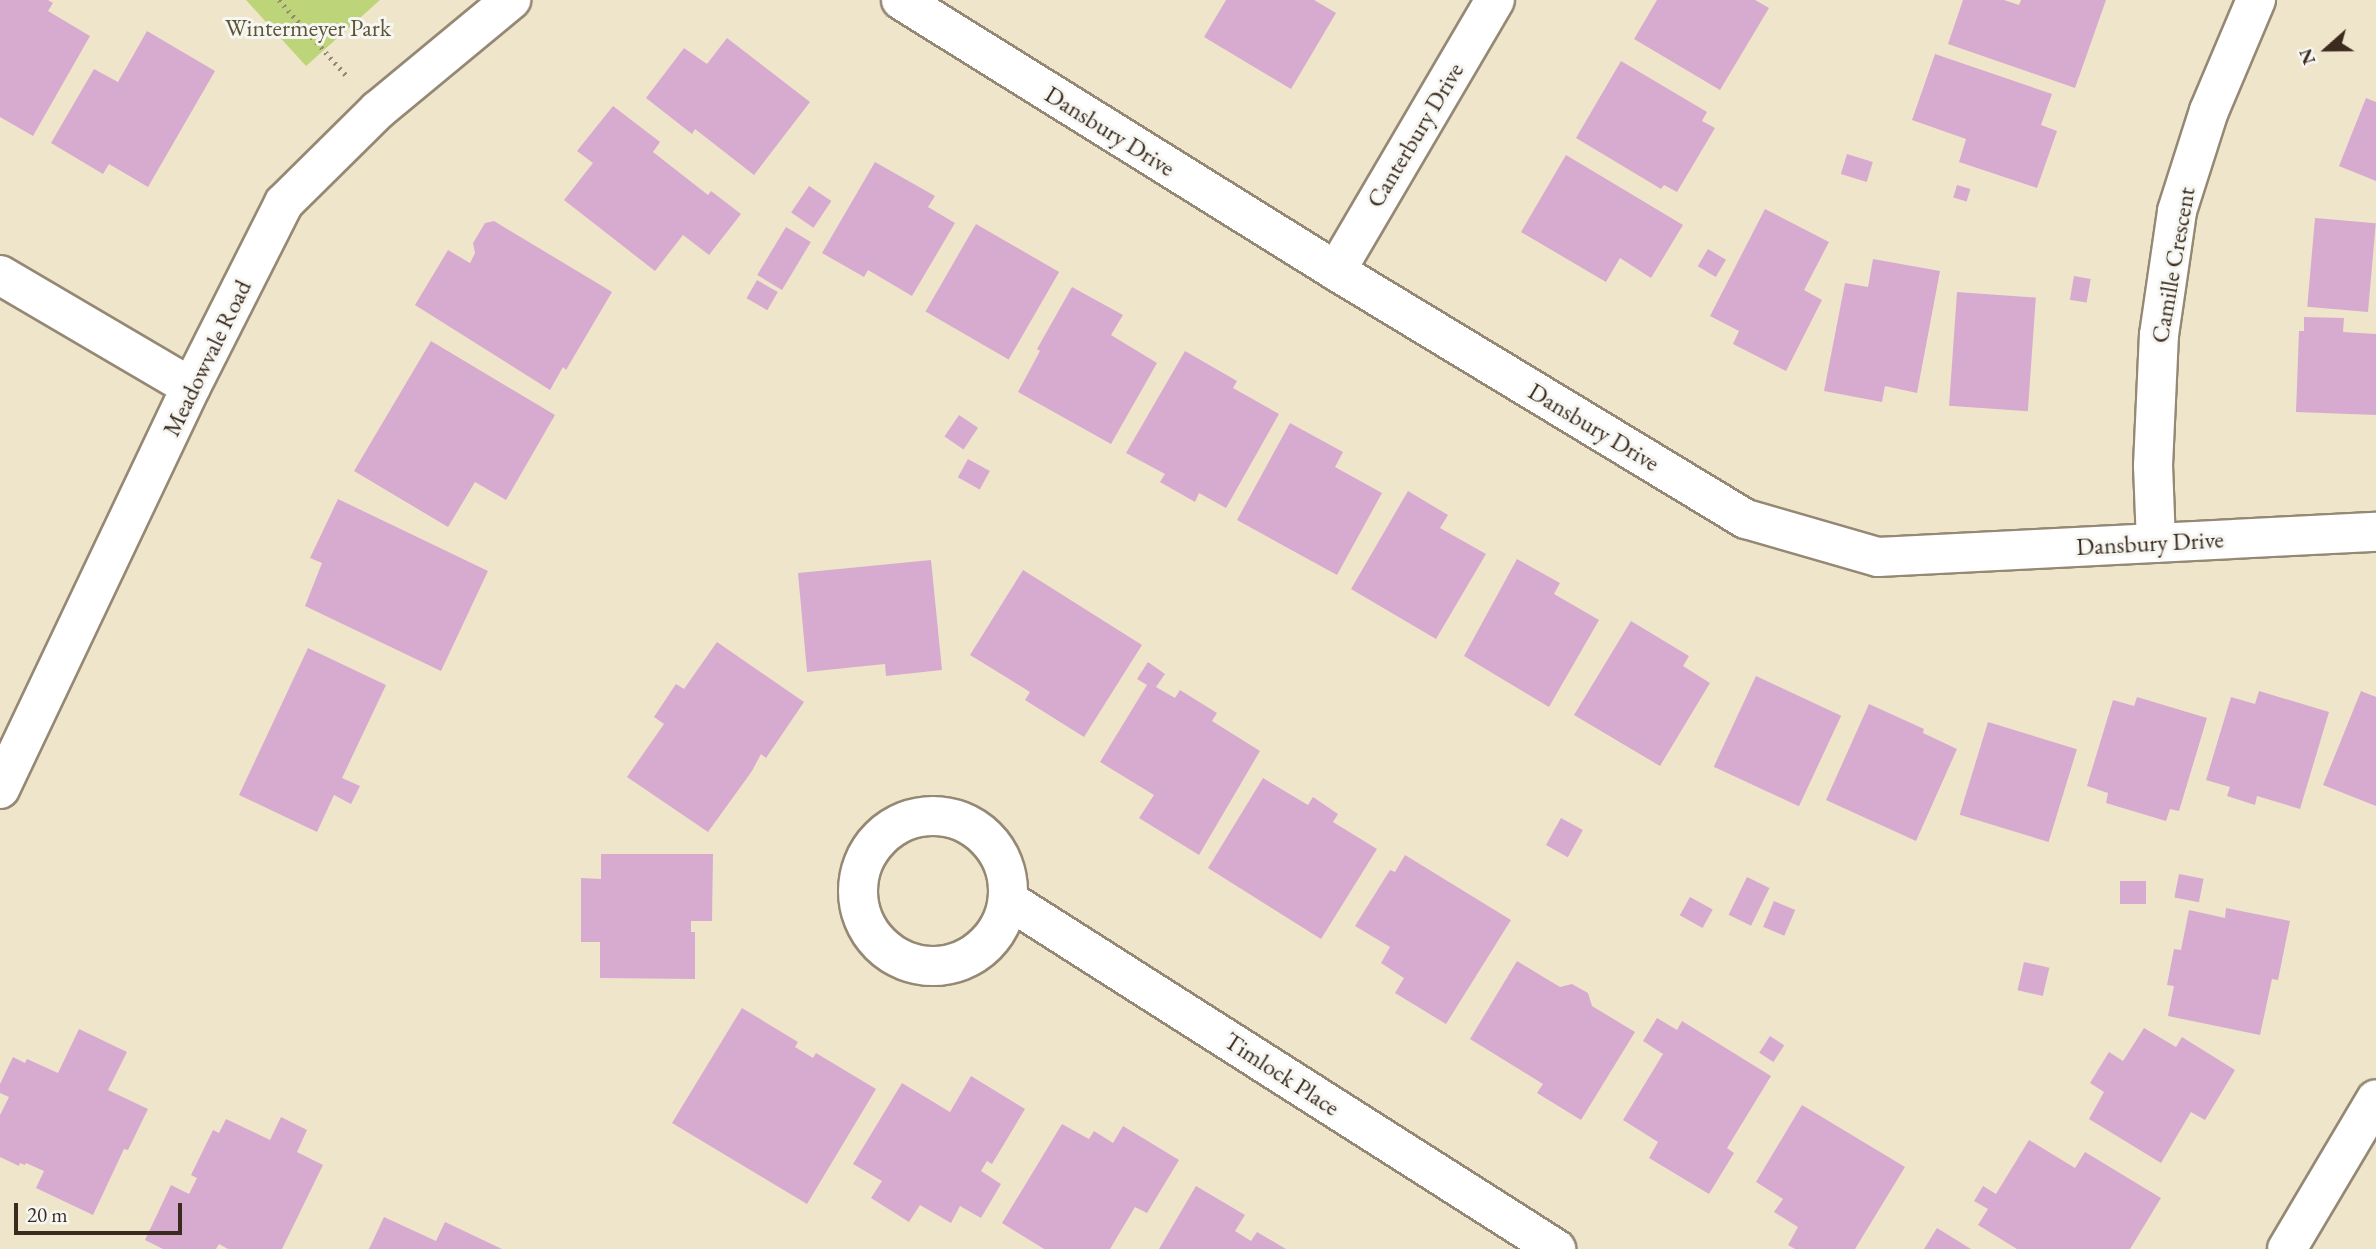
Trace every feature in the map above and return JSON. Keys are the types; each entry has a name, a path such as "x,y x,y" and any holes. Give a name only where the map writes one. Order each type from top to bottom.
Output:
{"street":[{"name":"Meadowvale Road","path":"0,789 191,387 284,203 378,110 511,0"},
{"name":"Dansbury Drive","path":"901,0 1336,271 1746,519 1878,557 2376,532"},
{"name":"Canterbury Drive","path":"1336,271 1495,0"},
{"name":"Camille Crescent","path":"2155,543 2153,466 2159,335 2177,211 2209,111 2256,0"},
{"path":"0,275 191,387"},
{"name":"Timlock Place","path":"1008,900 1556,1249"},
{"path":"2287,1249 2376,1099"}],"path":[{"path":"279,0 378,110"}],"green space":[{"name":"Wintermeyer Park","path":"246,0 380,0 306,66"}],"building":[{"path":"0,0 48,0 53,3 48,11 90,36 33,136 0,117"},
{"path":"1226,0 1314,0 1336,13 1291,89 1204,37"},
{"path":"1657,0 1755,0 1769,8 1720,90 1634,39"},
{"path":"1963,0 2004,0 2019,5 2021,0 2106,0 2075,88 1948,44"},
{"path":"147,31 215,71 148,187 109,164 103,174 51,143 94,69 118,82"},
{"path":"727,38 810,102 754,175 695,129 692,134 646,98 684,48 707,64"},
{"path":"1935,54 2052,94 2041,125 2057,131 2037,188 1959,162 1966,139 1912,120"},
{"path":"1621,61 1707,112 1702,121 1715,128 1677,192 1664,185 1661,189 1576,138"},
{"path":"2366,98 2376,102 2376,181 2339,166"},
{"path":"613,106 660,142 653,152 708,195 711,191 741,214 709,255 683,235 655,271 564,200 593,163 577,151"},
{"path":"1847,154 1873,162 1867,182 1841,174"},
{"path":"1566,155 1683,225 1651,278 1620,258 1606,282 1521,232"},
{"path":"875,162 935,196 928,207 955,223 912,296 868,270 864,277 822,253"},
{"path":"1957,185 1970,189 1967,202 1953,197"},
{"path":"809,186 831,201 813,228 791,213"},
{"path":"1765,209 1829,242 1804,290 1822,300 1786,371 1733,344 1739,331 1710,316"},
{"path":"2315,218 2376,223 2368,312 2307,307"},
{"path":"494,221 612,292 566,370 563,367 550,390 415,305 448,250 470,263 475,253 473,243 485,223"},
{"path":"976,224 1059,272 1009,359 926,311"},
{"path":"786,227 811,242 782,290 757,275"},
{"path":"1708,249 1726,260 1716,277 1698,266"},
{"path":"1873,259 1940,271 1917,393 1885,386 1882,402 1824,391 1845,283 1868,287"},
{"path":"2074,276 2091,279 2087,303 2070,300"},
{"path":"757,280 778,292 767,310 746,298"},
{"path":"1072,287 1123,315 1111,335 1157,363 1111,444 1018,392 1040,351 1037,349"},
{"path":"1957,292 2036,298 2028,411 1949,406"},
{"path":"2304,317 2344,318 2343,332 2376,334 2376,415 2296,412 2299,331 2304,331"},
{"path":"431,341 555,415 506,500 475,482 448,527 354,471"},
{"path":"1185,351 1237,381 1233,388 1279,414 1226,508 1199,493 1195,502 1160,482 1165,474 1126,453"},
{"path":"959,415 978,428 964,449 944,437"},
{"path":"1290,423 1343,452 1335,467 1382,493 1337,575 1237,520"},
{"path":"968,459 990,471 980,489 958,477"},
{"path":"1408,491 1448,515 1440,528 1486,554 1436,639 1351,589"},
{"path":"338,499 488,571 441,671 305,606 322,563 310,558"},
{"path":"1517,559 1560,583 1554,594 1599,620 1549,707 1464,656"},
{"path":"931,560 942,670 886,676 885,664 807,672 798,573"},
{"path":"1023,570 1142,645 1084,737 1025,700 1030,692 970,655"},
{"path":"1631,621 1689,656 1683,666 1710,683 1660,766 1574,715"},
{"path":"717,642 804,702 766,758 761,754 752,771 708,832 627,777 664,724 654,717 676,684 684,689"},
{"path":"308,648 386,685 342,778 360,786 351,804 334,795 317,832 239,795"},
{"path":"1148,662 1165,674 1156,687 1175,698 1180,690 1217,713 1212,721 1260,751 1199,855 1139,818 1154,795 1100,762 1147,685 1137,679"},
{"path":"1756,676 1841,716 1799,806 1714,767"},
{"path":"2259,691 2329,712 2300,809 2257,796 2255,805 2227,796 2230,787 2206,780 2231,697 2255,704"},
{"path":"2361,691 2376,697 2376,806 2323,785"},
{"path":"2137,697 2207,718 2179,811 2170,809 2166,821 2106,803 2108,793 2087,786 2113,700 2134,706"},
{"path":"1869,704 1924,729 1923,733 1957,749 1916,841 1826,800"},
{"path":"1988,722 2077,749 2049,842 1960,815"},
{"path":"1263,778 1308,805 1313,797 1338,814 1333,822 1377,849 1321,939 1208,868"},
{"path":"1561,818 1583,830 1568,857 1546,845"},
{"path":"601,854 713,854 712,921 691,921 691,932 695,932 695,979 600,978 600,942 581,942 581,878 601,879"},
{"path":"1405,855 1511,920 1446,1024 1395,993 1404,978 1381,963 1390,947 1355,926 1390,870 1395,872"},
{"path":"2179,874 2204,879 2199,902 2174,898"},
{"path":"1747,877 1769,888 1751,926 1729,915"},
{"path":"2120,881 2146,881 2146,904 2120,904"},
{"path":"1690,897 1713,910 1703,928 1680,915"},
{"path":"1774,901 1795,910 1784,936 1763,927"},
{"path":"2226,908 2290,921 2278,980 2272,979 2260,1035 2168,1016 2174,986 2167,985 2174,949 2181,950 2189,910 2225,918"},
{"path":"1517,961 1560,987 1572,984 1588,993 1592,1006 1635,1032 1581,1120 1537,1093 1543,1084 1470,1039"},
{"path":"2024,962 2049,968 2043,996 2017,990"},
{"path":"742,1008 798,1042 795,1047 813,1058 816,1053 876,1089 807,1204 672,1123"},
{"path":"1657,1018 1677,1030 1682,1021 1771,1076 1727,1148 1734,1153 1709,1194 1649,1158 1658,1142 1623,1120 1663,1054 1643,1041"},
{"path":"2144,1028 2176,1047 2182,1037 2235,1070 2205,1120 2191,1112 2161,1163 2089,1119 2104,1092 2090,1083 2109,1052 2123,1061"},
{"path":"79,1029 127,1052 108,1090 148,1109 128,1150 124,1149 93,1215 36,1188 44,1171 26,1163 20,1163 19,1166 0,1157 0,1115 9,1097 0,1093 0,1084 13,1057 25,1063 27,1059 58,1073"},
{"path":"1770,1036 1784,1045 1773,1062 1759,1053"},
{"path":"971,1076 1025,1109 992,1164 987,1161 981,1171 1001,1184 981,1218 960,1206 951,1223 920,1205 909,1222 871,1198 882,1181 853,1164 902,1083 950,1112"},
{"path":"1802,1105 1905,1167 1855,1249 1795,1249 1788,1245 1798,1227 1774,1212 1783,1199 1756,1182"},
{"path":"281,1117 307,1130 297,1152 323,1165 282,1249 228,1249 219,1244 216,1249 163,1249 145,1240 171,1185 189,1194 197,1178 191,1175 213,1130 219,1133 226,1119 270,1140"},
{"path":"1062,1124 1089,1139 1094,1131 1113,1143 1123,1126 1179,1160 1147,1213 1135,1207 1110,1249 1044,1249 1002,1223"},
{"path":"2029,1140 2075,1168 2085,1152 2161,1198 2130,1249 2017,1249 1978,1225 1988,1209 1974,1201 1983,1186 1996,1194"},
{"path":"1196,1186 1245,1215 1235,1231 1251,1241 1257,1232 1286,1249 1159,1249"},
{"path":"384,1217 436,1241 445,1222 502,1249 369,1249"},
{"path":"1937,1228 1971,1249 1924,1249"}]}
